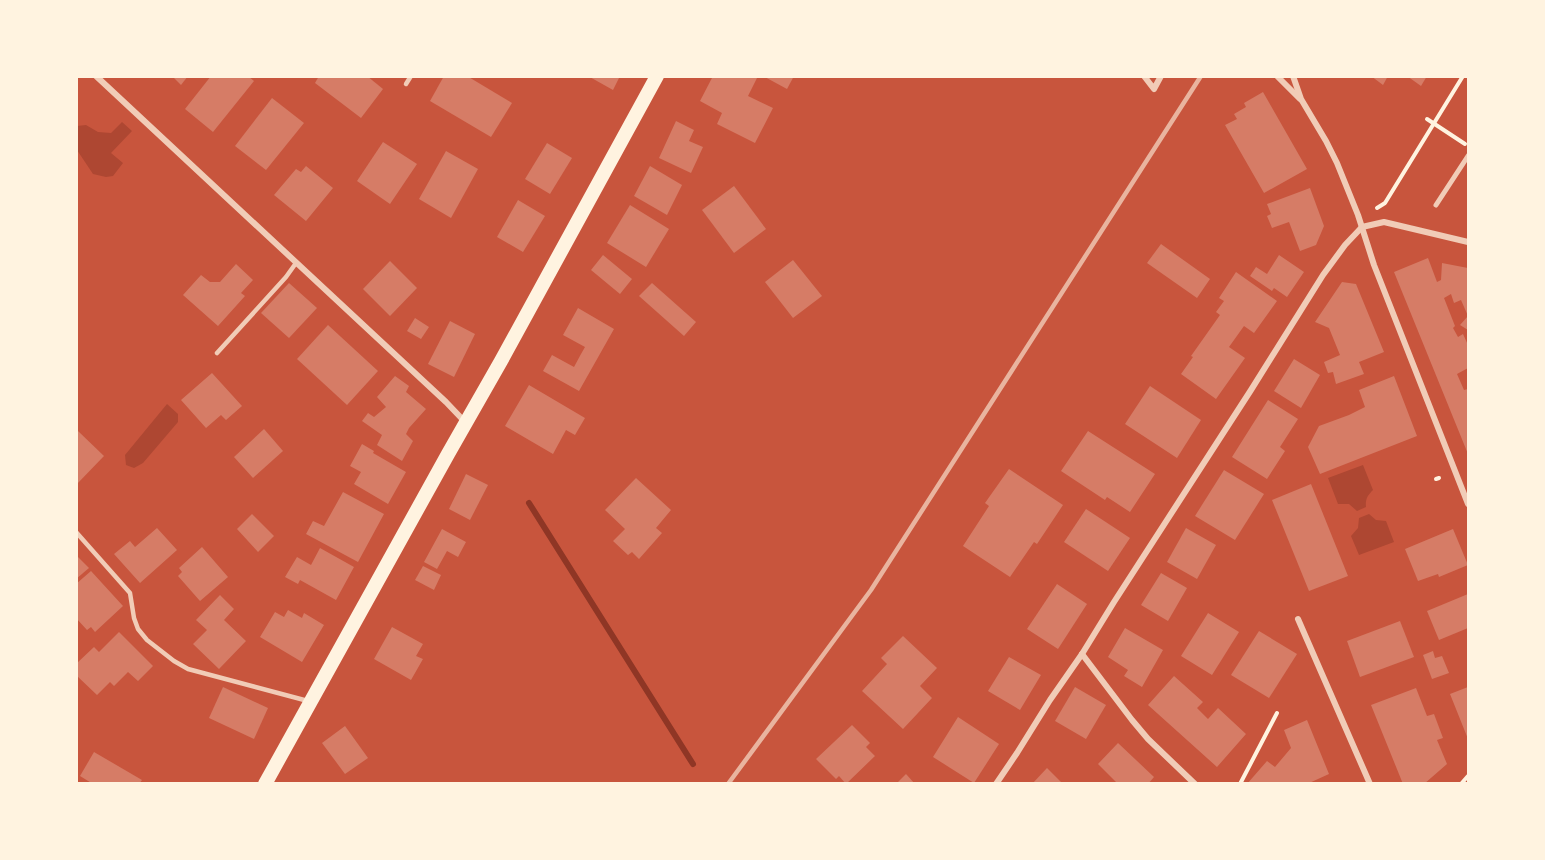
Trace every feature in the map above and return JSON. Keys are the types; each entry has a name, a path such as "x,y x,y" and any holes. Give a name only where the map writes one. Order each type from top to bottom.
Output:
{"main road":[{"path":"265,783 657,76"}],"street":[{"path":"96,76 466,423"},
{"path":"1144,76 1154,89 1161,76"},
{"path":"1277,76 1301,99"},
{"path":"1293,76 1301,99 1337,163 1362,226 1374,265 1468,504"},
{"path":"1436,205 1468,156"},
{"path":"996,783 1083,654 1323,275 1345,245 1362,226 1384,222 1468,242"},
{"path":"1298,619 1370,783"},
{"path":"1083,654 1148,739 1195,783"}],"lane":[{"path":"406,84 411,76"},
{"path":"217,353 286,277 296,262"},
{"path":"76,532 130,594 138,629 147,640 174,661 188,669 310,702"}],"path":[{"path":"1377,208 1385,203 1463,76"},
{"path":"1427,119 1468,146"},
{"path":"1240,783 1277,713"},
{"path":"1461,783 1468,776"}],"shaded area":[{"path":"122,122 132,131 111,153 123,163 113,176 93,174 77,150 77,126 86,125 98,132 111,133"},
{"path":"167,404 178,414 178,422 143,463 134,468 126,465 125,455"},
{"path":"1363,465 1373,490 1367,497 1366,507 1357,511 1349,504 1338,504 1328,478"},
{"path":"1369,514 1376,520 1386,521 1394,542 1359,555 1351,536 1358,528 1359,518"}],"building":[{"path":"172,76 188,76 181,85"},
{"path":"211,76 248,76 254,81 213,132 185,109"},
{"path":"319,76 367,76 383,89 361,118 315,83"},
{"path":"444,76 467,76 512,103 491,137 430,101"},
{"path":"588,76 620,76 613,90"},
{"path":"713,76 758,76 748,96 773,108 755,143 717,124 722,113 700,101"},
{"path":"763,76 794,76 787,89"},
{"path":"1371,76 1388,76 1383,85"},
{"path":"1407,76 1427,76 1421,86"},
{"path":"1263,92 1307,169 1264,193 1225,125 1237,119 1234,114 1246,107 1244,103"},
{"path":"272,98 304,123 266,170 235,146"},
{"path":"676,121 694,130 689,141 703,147 691,173 659,158"},
{"path":"383,142 417,164 390,204 357,181"},
{"path":"547,143 572,158 550,194 525,179"},
{"path":"446,151 478,169 451,218 419,199"},
{"path":"306,166 333,188 306,221 274,195 296,169 301,172"},
{"path":"650,166 682,185 667,215 634,196"},
{"path":"734,186 766,229 734,253 702,210"},
{"path":"1310,188 1324,226 1316,245 1300,251 1289,222 1272,228 1267,216 1271,214 1267,204"},
{"path":"518,200 545,216 523,252 497,237"},
{"path":"630,205 669,229 646,267 607,243"},
{"path":"1161,244 1210,279 1197,298 1147,263"},
{"path":"603,255 632,279 620,294 591,270"},
{"path":"1279,255 1304,272 1287,297 1274,288 1272,291 1250,276 1256,267 1267,274"},
{"path":"1428,258 1437,282 1441,280 1442,263 1468,268 1468,316 1461,300 1454,303 1451,294 1444,298 1455,326 1453,328 1458,337 1463,334 1468,345 1468,368 1457,374 1464,390 1468,389 1468,454 1394,272"},
{"path":"793,260 822,296 793,318 765,282"},
{"path":"390,261 417,288 390,316 363,289"},
{"path":"236,264 253,280 241,293 245,296 218,326 183,295 201,275 210,282 220,282"},
{"path":"1236,272 1277,301 1254,333 1244,326 1229,347 1245,358 1216,399 1181,374 1220,315 1216,312 1224,301 1219,298"},
{"path":"1342,282 1356,284 1384,352 1359,362 1364,374 1336,384 1333,372 1328,373 1324,362 1340,355 1329,328 1315,322"},
{"path":"289,283 317,308 289,338 261,313"},
{"path":"652,283 696,322 684,336 639,296"},
{"path":"578,308 614,329 579,391 543,371 552,355 574,367 585,347 563,335"},
{"path":"1468,316 1468,330 1460,325"},
{"path":"415,318 429,327 421,339 407,331"},
{"path":"450,321 475,334 454,377 428,364"},
{"path":"328,325 378,371 347,405 297,359"},
{"path":"1294,359 1320,375 1301,408 1274,391"},
{"path":"212,373 242,406 226,420 221,415 206,428 181,400"},
{"path":"395,376 409,386 406,392 426,409 406,434 413,441 402,461 377,445 382,435 362,421 368,413 374,417 386,407 377,397"},
{"path":"1394,376 1417,436 1320,474 1308,447 1319,426 1365,407 1359,390"},
{"path":"529,385 585,418 575,435 566,430 553,454 505,426"},
{"path":"1150,386 1201,420 1177,458 1125,424"},
{"path":"1268,400 1298,419 1280,447 1285,451 1267,479 1232,457"},
{"path":"264,429 283,451 253,478 234,457"},
{"path":"78,431 104,456 76,485 76,433"},
{"path":"1088,431 1155,474 1130,512 1107,497 1105,500 1061,471"},
{"path":"362,444 406,472 388,504 354,484 361,472 350,466"},
{"path":"1009,469 1063,505 1037,544 1034,542 1010,577 963,546 989,506 985,503"},
{"path":"1224,470 1264,494 1235,540 1195,516"},
{"path":"466,474 488,485 470,520 449,509"},
{"path":"636,478 671,510 656,528 662,533 639,559 632,552 628,555 613,541 625,529 605,510"},
{"path":"1311,484 1348,576 1309,591 1272,500"},
{"path":"343,492 384,514 358,562 306,534 313,521 324,526"},
{"path":"1086,509 1130,538 1108,571 1064,542"},
{"path":"252,514 274,536 258,552 237,529"},
{"path":"157,528 177,550 140,583 114,554 130,541 135,547"},
{"path":"1186,528 1216,545 1197,579 1167,562"},
{"path":"442,529 466,542 458,557 447,551 437,569 424,562"},
{"path":"1453,529 1468,565 1439,577 1438,574 1418,581 1405,549"},
{"path":"202,547 228,577 200,601 178,576 182,572 179,568"},
{"path":"320,548 354,567 336,600 300,580 298,584 285,577 297,557 311,565"},
{"path":"76,555 89,568 76,579"},
{"path":"423,566 441,575 434,590 415,580"},
{"path":"91,571 123,606 95,632 91,627 87,630 76,618 78,613 76,612 76,584"},
{"path":"1161,573 1187,588 1168,621 1141,605"},
{"path":"1057,584 1087,604 1058,649 1027,629"},
{"path":"1468,594 1468,628 1439,640 1427,611"},
{"path":"220,595 234,609 224,620 246,641 219,669 193,644 207,630 196,620"},
{"path":"288,610 302,618 304,613 324,625 302,662 260,637 275,612 284,617"},
{"path":"1208,613 1239,632 1212,675 1181,656"},
{"path":"1400,621 1414,657 1360,677 1347,641"},
{"path":"392,627 423,644 416,656 423,659 411,680 374,659"},
{"path":"1125,628 1163,650 1142,687 1124,676 1128,670 1108,657"},
{"path":"1259,631 1297,654 1269,698 1231,675"},
{"path":"119,632 153,666 138,681 128,672 114,686 110,682 97,695 76,675 76,664 94,647 99,652"},
{"path":"903,636 937,668 920,686 932,698 903,729 862,691 887,664 881,658"},
{"path":"1433,651 1435,658 1442,656 1449,673 1432,679 1423,655"},
{"path":"1009,657 1041,675 1020,710 988,691"},
{"path":"1174,676 1203,702 1197,708 1208,719 1218,708 1246,734 1217,767 1148,705"},
{"path":"223,687 268,708 254,739 209,718"},
{"path":"1075,687 1106,705 1086,739 1055,721"},
{"path":"1468,687 1468,739 1450,694"},
{"path":"1416,688 1427,716 1434,714 1443,738 1437,740 1447,764 1424,784 1403,784 1371,705"},
{"path":"958,717 999,744 974,783 933,757"},
{"path":"1307,720 1329,774 1307,784 1247,784 1267,761 1275,767 1291,748 1284,730"},
{"path":"852,725 870,743 866,747 875,756 846,784 839,776 836,779 816,759"},
{"path":"345,726 368,758 345,774 322,743"},
{"path":"1118,743 1154,777 1148,784 1118,784 1098,764"},
{"path":"94,752 142,780 139,784 93,784 80,776"},
{"path":"1047,768 1063,784 1032,784"},
{"path":"906,774 915,784 896,784"}],"waterway":[{"path":"529,503 693,764"}],"railway":[{"path":"728,784 871,590 1201,76"}]}
